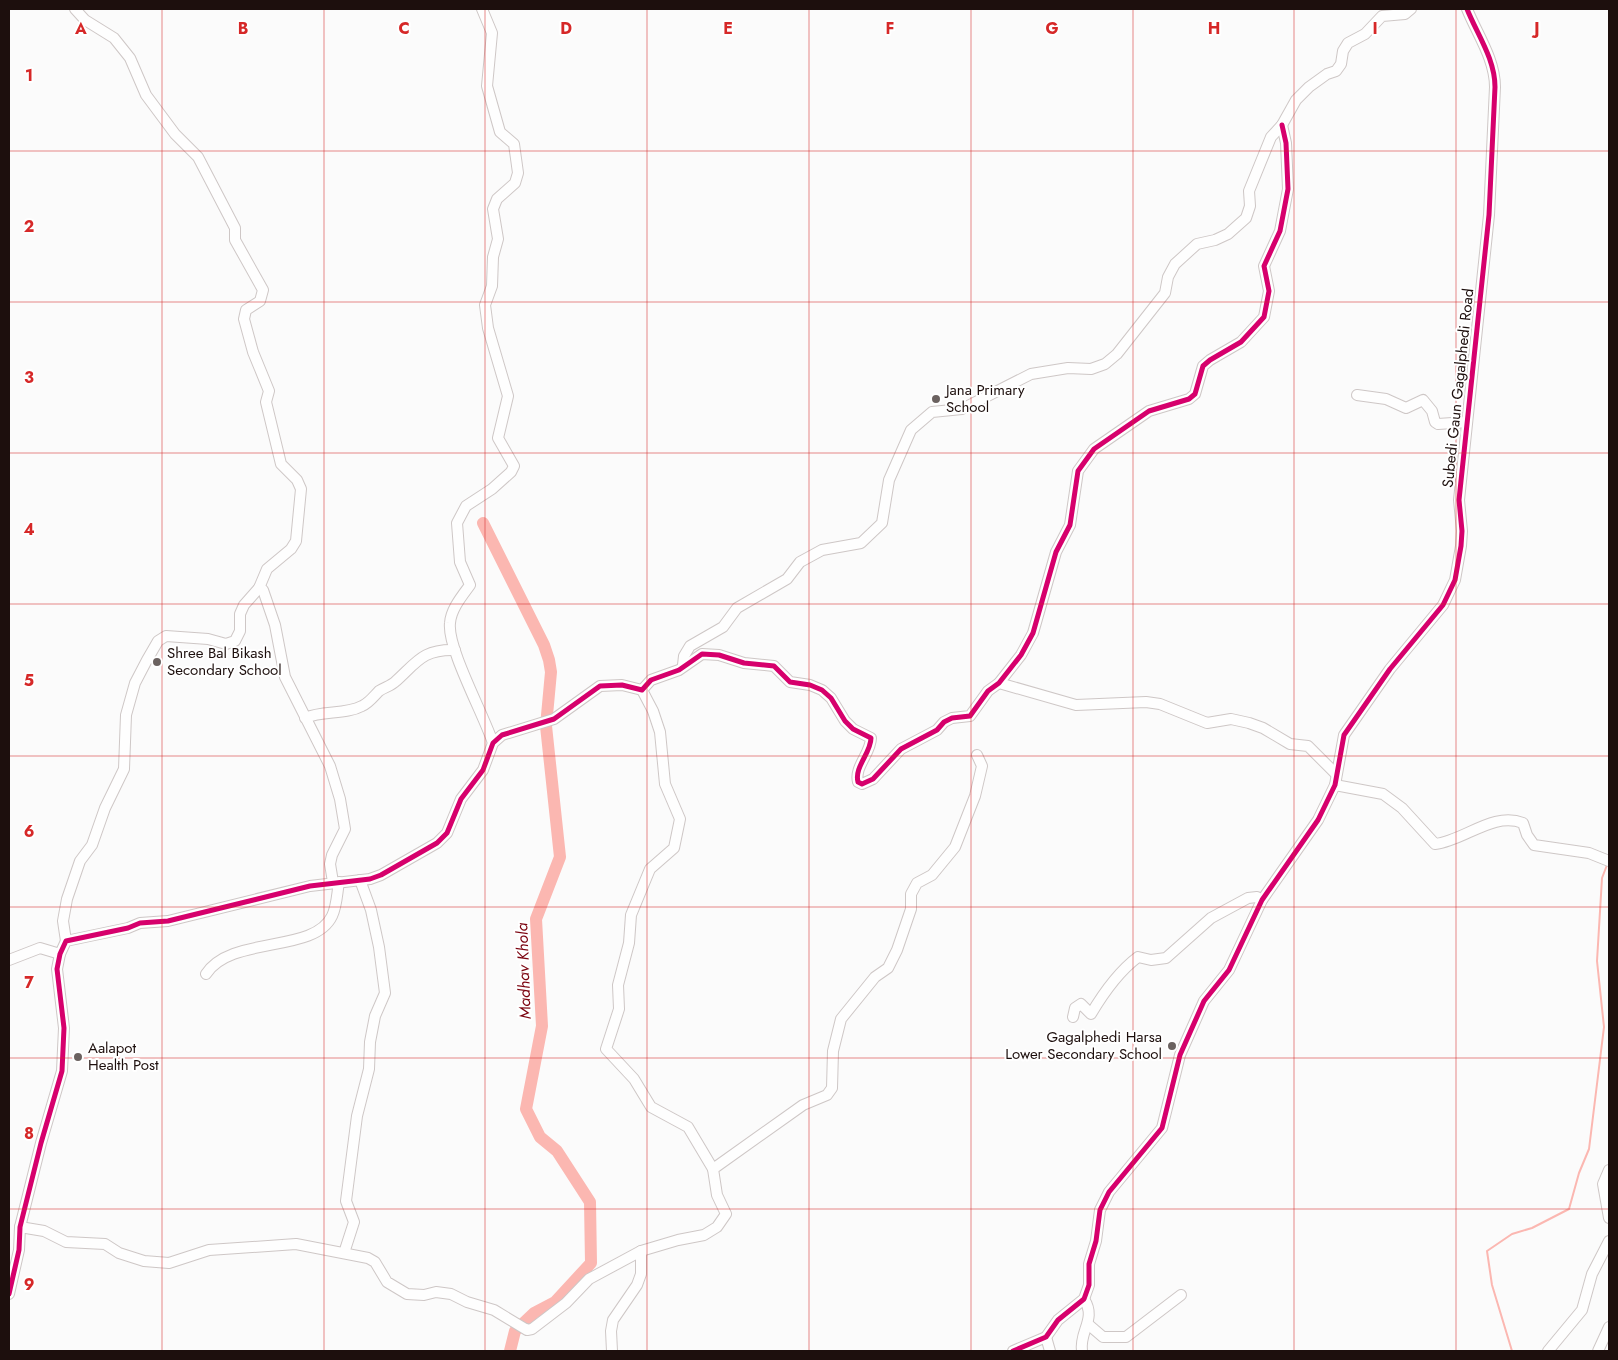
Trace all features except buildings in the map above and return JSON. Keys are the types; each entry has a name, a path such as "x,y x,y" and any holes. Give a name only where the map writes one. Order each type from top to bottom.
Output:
{"street":[{"path":"9,1294 19,1250 20,1227 41,1143 62,1071 64,1028 57,969 60,954 66,941 63,921 67,899 80,861 92,845 104,808 124,769 126,715 135,683 158,641 166,636 208,639 226,644 234,640 240,631 241,609 259,588 267,569 286,554 296,541 301,489 297,480 281,464 266,402 269,390 253,352 244,319 246,310 260,300 263,290 234,240 235,228 198,157 175,134 146,94 130,58 114,38 85,20 76,9"},
{"path":"482,9 492,33 487,86 500,132 514,144 518,174 515,183 497,199 493,209 498,239 493,257 492,286 485,305 488,328 508,396 498,438 514,466 511,472 492,489 466,506 457,522 460,562 470,586 451,617 449,624 455,650 493,743"},
{"path":"683,665 684,656 690,646 723,627 737,608 787,579 800,562 822,550 861,544 882,523 889,480 911,430 932,412 962,409 1031,374 1068,368 1091,369 1105,364 1117,354 1165,292 1168,277 1175,264 1197,244 1215,240 1228,234 1246,218 1250,206 1249,191 1254,176 1271,137 1282,126 1296,100 1321,78 1336,71 1341,64 1343,51 1348,43 1365,34 1381,12 1405,14 1411,9"},
{"name":"Subedi Gaun Gagalphedi Road","path":"1084,1299 1089,1285 1089,1264 1096,1240 1100,1210 1109,1192 1162,1128 1180,1055 1204,1001 1229,970 1262,900 1318,820 1336,779 1344,735 1390,669 1443,605 1455,580 1462,531 1459,500 1489,215 1495,76 1466,9"},
{"path":"642,690 651,680 679,670 683,665 702,654 719,655 744,663 774,666 790,682 822,690 831,698 845,721 853,729 871,738 868,751 858,773 858,782 862,784 873,779 901,749 936,730 944,722 952,718 970,716 988,691 999,683 1021,655 1033,633 1056,552 1070,525 1078,471 1087,458 1094,450 1149,411 1189,399 1195,394 1203,366 1241,342 1264,317 1269,290 1264,266 1280,231 1288,190 1286,143 1282,126"},
{"path":"1357,394 1386,399 1406,408 1423,400 1432,411 1435,422 1438,424 1467,422"},
{"path":"206,974 217,963 244,950 315,934 332,917 336,882 332,855 345,829 340,799 330,766 285,677 275,625 263,590 259,588"},
{"path":"305,718 318,713 350,710 363,706 380,691 395,682 416,660 440,651 455,650"},
{"path":"999,683 1076,706 1146,702 1160,704 1189,714 1207,723 1231,719 1263,728 1290,744 1308,746 1336,779 1383,794 1402,808 1436,844 1444,843 1480,826 1515,820 1523,824 1526,835 1534,845 1589,854 1609,861"},
{"path":"66,941 128,928 140,923 168,921 219,907 336,882 360,880 390,870 442,839 447,833 461,799 483,770 493,743 502,735 554,719 600,686 622,686 642,690"},
{"path":"20,1227 44,1231 66,1242 105,1244 118,1253 144,1261 169,1263 209,1250 296,1244 344,1253 368,1258 375,1262 387,1282 407,1294 424,1295 436,1292 451,1294 467,1302 494,1310 527,1330 532,1329 566,1303 589,1279 641,1251 678,1240 704,1235 724,1219 726,1214 717,1195 714,1169 688,1127 651,1107 634,1079 606,1049 619,1009 618,985 629,943 631,916 650,869 674,848 680,819 665,784 660,732 653,711 642,690"},
{"path":"714,1169 803,1105 827,1095 832,1088 833,1051 841,1019 875,977 888,968 908,917 911,894 917,882 932,875 955,847 975,796 982,766 976,755"},
{"path":"344,1253 354,1222 346,1201 357,1116 369,1070 370,1042 376,1016 385,993 379,947 371,910 360,880"},
{"path":"1073,1017 1075,1008 1082,1004 1092,1014 1105,991 1126,966 1138,957 1152,960 1166,958 1211,918 1248,898 1257,897 1262,900"},
{"path":"9,960 40,948 60,954"},
{"path":"1609,1170 1602,1184 1609,1218"},
{"path":"1548,1351 1582,1310 1592,1274 1609,1241"},
{"path":"612,1351 613,1320 637,1284 640,1274 641,1251"},
{"path":"1089,1325 1103,1336 1126,1337 1181,1295"},
{"path":"1013,1351 1046,1337 1058,1320 1084,1299 1090,1313 1089,1325 1082,1339 1082,1351"},
{"path":"1598,1351 1609,1326"},
{"path":"1046,1337 1050,1351"}],"waterway":[{"name":"Madhav Khola","path":"483,523 544,645 551,672 546,726 560,857 536,919 542,1026 526,1109 540,1137 557,1151 590,1202 591,1263 555,1302 534,1313 515,1331 510,1351"},
{"path":"1512,1351 1492,1285 1487,1251 1512,1234 1532,1228 1569,1209 1579,1173 1589,1149 1604,1027 1597,961 1602,878 1607,865"}],"cycle path":[{"path":"1013,1351 1046,1337 1058,1320 1084,1299 1089,1285 1089,1264 1096,1241 1100,1210 1109,1192 1162,1128 1180,1055 1204,1001 1229,970 1262,900 1318,820 1335,785 1344,735 1390,669 1443,605 1455,580 1462,531 1459,500 1489,215 1495,87 1489,57 1467,9"},
{"path":"9,1294 19,1250 20,1227 41,1143 62,1071 64,1028 57,969 60,954 66,941 128,928 140,923 168,921 310,886 370,879 381,875 437,843 447,833 461,799 483,770 493,743 502,735 554,719 600,686 622,685 642,690 651,680 679,670 702,654 719,655 744,663 774,666 790,682 810,685 822,690 831,698 845,721 853,729 871,738 857,776 858,782 862,784 873,779 901,749 937,730 944,722 952,718 970,716 988,691 999,683 1021,655 1033,633 1056,552 1070,525 1078,471 1094,449 1149,411 1189,399 1195,394 1203,366 1241,342 1264,317 1269,291 1264,266 1280,231 1288,189 1286,143 1282,125"}],"place":[{"name":"Jana Primary School","path":"936,399"},
{"name":"Shree Bal Bikash Secondary School","path":"157,662"},
{"name":"Gagalphedi Harsa Lower Secondary School","path":"1172,1046"},
{"name":"Aalapot Health Post","path":"78,1057"}]}
